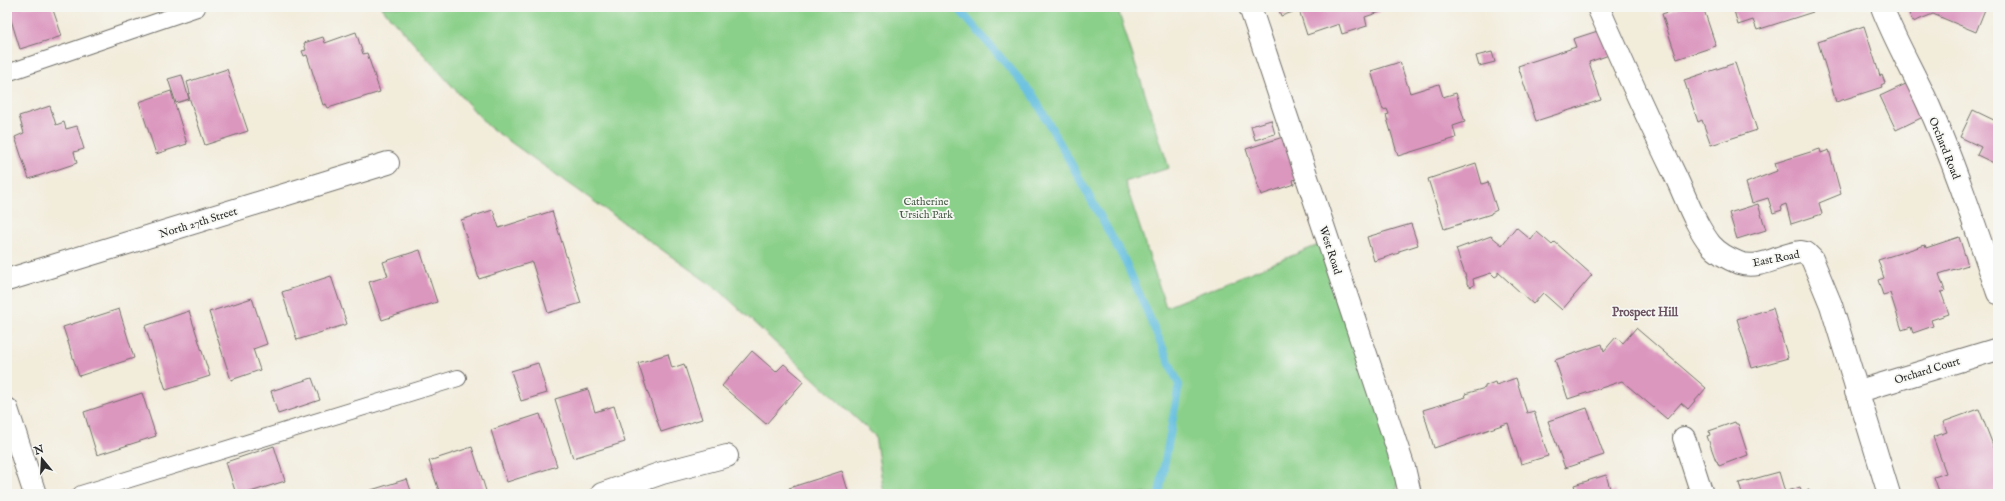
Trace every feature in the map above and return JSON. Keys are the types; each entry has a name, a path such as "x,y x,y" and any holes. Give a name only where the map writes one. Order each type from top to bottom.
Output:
{"street":[{"name":"West Road","path":"1250,7 1404,468 1410,494"},
{"name":"East Road","path":"1598,7 1637,97 1695,216 1711,244 1719,253 1747,264 1762,264 1796,253 1803,253 1809,255 1816,266 1825,290 1889,494"},
{"name":"Orchard Road","path":"1882,7 1891,31 1927,102 1946,146 1998,293"},
{"name":"North 27th Street","path":"7,280 388,164"},
{"name":"Orchard Court","path":"1856,392 1998,349"},
{"path":"7,409 35,494"},
{"path":"1684,438 1702,494"},
{"path":"602,494 662,473 727,456"}],"lane":[{"path":"7,73 198,8"},
{"path":"81,494 458,378"}],"green space":[{"name":"Catherine Ursich Park","path":"381,7 1117,7 1169,168 1125,182 1166,307 1328,241 1404,468 1395,494 884,494 875,436 720,291 488,126"}],"building":[{"path":"7,7 52,7 62,36 20,49"},
{"path":"1278,7 1379,7 1380,12 1365,17 1367,26 1342,34 1339,24 1307,35 1299,10 1281,16"},
{"path":"1683,7 1703,7 1716,46 1677,59 1662,14"},
{"path":"1733,7 1812,7 1813,12 1757,30 1753,20 1738,25"},
{"path":"1906,7 1986,7 1976,32 1933,14 1913,22"},
{"path":"1864,26 1880,76 1882,75 1885,83 1881,85 1882,87 1836,102 1818,42"},
{"path":"1604,29 1612,54 1589,62 1601,100 1536,121 1518,66 1576,47 1573,39"},
{"path":"356,32 363,54 367,53 380,92 328,108 326,104 323,105 307,55 304,56 302,51 306,50 304,43 323,37 325,43"},
{"path":"1492,52 1495,62 1479,66 1476,56"},
{"path":"1400,62 1410,93 1439,84 1443,97 1456,93 1465,122 1453,126 1456,138 1398,156 1386,115 1389,114 1387,109 1383,110 1371,71"},
{"path":"1735,63 1757,130 1711,145 1702,120 1698,122 1684,80"},
{"path":"227,69 248,131 205,145 188,94 190,93 187,82"},
{"path":"182,75 189,99 176,103 168,79"},
{"path":"1908,83 1923,117 1896,130 1880,96"},
{"path":"171,91 187,144 156,154 139,102"},
{"path":"50,106 56,125 64,122 66,129 77,126 84,149 74,152 77,163 29,179 15,137 24,133 19,116"},
{"path":"1973,110 1998,122 1998,165 1977,155 1981,147 1960,137"},
{"path":"1271,120 1275,134 1255,140 1251,126"},
{"path":"1283,137 1301,177 1293,180 1294,184 1261,195 1246,149"},
{"path":"1820,149 1821,153 1829,150 1841,194 1819,203 1822,214 1791,224 1786,204 1781,206 1782,210 1773,213 1768,198 1752,203 1746,183 1777,171 1775,163"},
{"path":"1476,163 1482,184 1488,182 1497,210 1491,214 1444,229 1428,179"},
{"path":"1758,204 1766,230 1737,239 1729,213"},
{"path":"493,210 499,228 552,211 581,303 548,313 532,262 479,279 461,220"},
{"path":"1411,224 1418,245 1374,261 1367,237"},
{"path":"1516,227 1531,240 1537,232 1552,245 1555,242 1592,275 1562,310 1543,293 1533,304 1498,272 1498,275 1495,277 1491,273 1473,279 1474,285 1471,287 1467,284 1456,249 1491,236 1502,245"},
{"path":"1959,237 1968,265 1939,274 1945,291 1941,292 1949,314 1931,320 1933,326 1913,333 1911,327 1902,330 1890,293 1883,295 1878,280 1884,278 1878,260 1925,245 1926,248"},
{"path":"420,250 437,302 382,320 369,282 388,276 383,262"},
{"path":"331,276 347,324 297,340 282,292"},
{"path":"252,298 267,344 253,349 260,370 231,380 209,312"},
{"path":"1773,308 1788,358 1752,368 1737,319"},
{"path":"119,309 134,358 79,376 63,327"},
{"path":"189,311 210,376 166,390 145,326"},
{"path":"1636,328 1706,388 1688,409 1681,403 1667,419 1622,381 1568,399 1555,360 1602,344 1604,351 1616,337 1623,343"},
{"path":"752,351 776,372 784,364 804,381 766,424 722,386"},
{"path":"668,354 672,368 684,364 702,419 661,432 638,363"},
{"path":"538,363 547,393 521,401 511,371"},
{"path":"312,378 320,400 278,414 271,391"},
{"path":"1516,378 1527,413 1534,411 1548,456 1521,464 1508,423 1434,448 1423,410 1466,397 1465,394 1485,388 1485,386 1495,382 1496,385"},
{"path":"588,389 595,412 614,406 625,442 573,458 555,399"},
{"path":"142,393 156,436 97,455 84,412"},
{"path":"1587,408 1604,455 1565,468 1548,421"},
{"path":"1979,409 1998,458 1998,471 1996,472 1998,478 1998,491 1991,494 1940,494 1934,477 1946,473 1933,437 1947,432 1943,422"},
{"path":"540,414 557,466 507,482 491,430"},
{"path":"1735,422 1738,424 1748,455 1719,466 1707,436 1710,435 1709,431"},
{"path":"274,446 285,481 244,494 236,494 226,462"},
{"path":"472,447 487,494 440,494 429,461"},
{"path":"842,471 849,494 790,494 789,488"},
{"path":"1779,472 1785,492 1800,487 1802,492 1809,490 1810,494 1742,494 1739,483"},
{"path":"1606,475 1611,492 1615,490 1617,494 1577,494 1574,485"},
{"path":"407,479 412,494 369,494 368,491"},
{"path":"753,490 754,494 741,494"}],"waterway":[{"path":"957,7 1033,95 1125,261 1179,385 1159,494"}],"district":[{"name":"Prospect Hill","path":"1645,312"}]}
